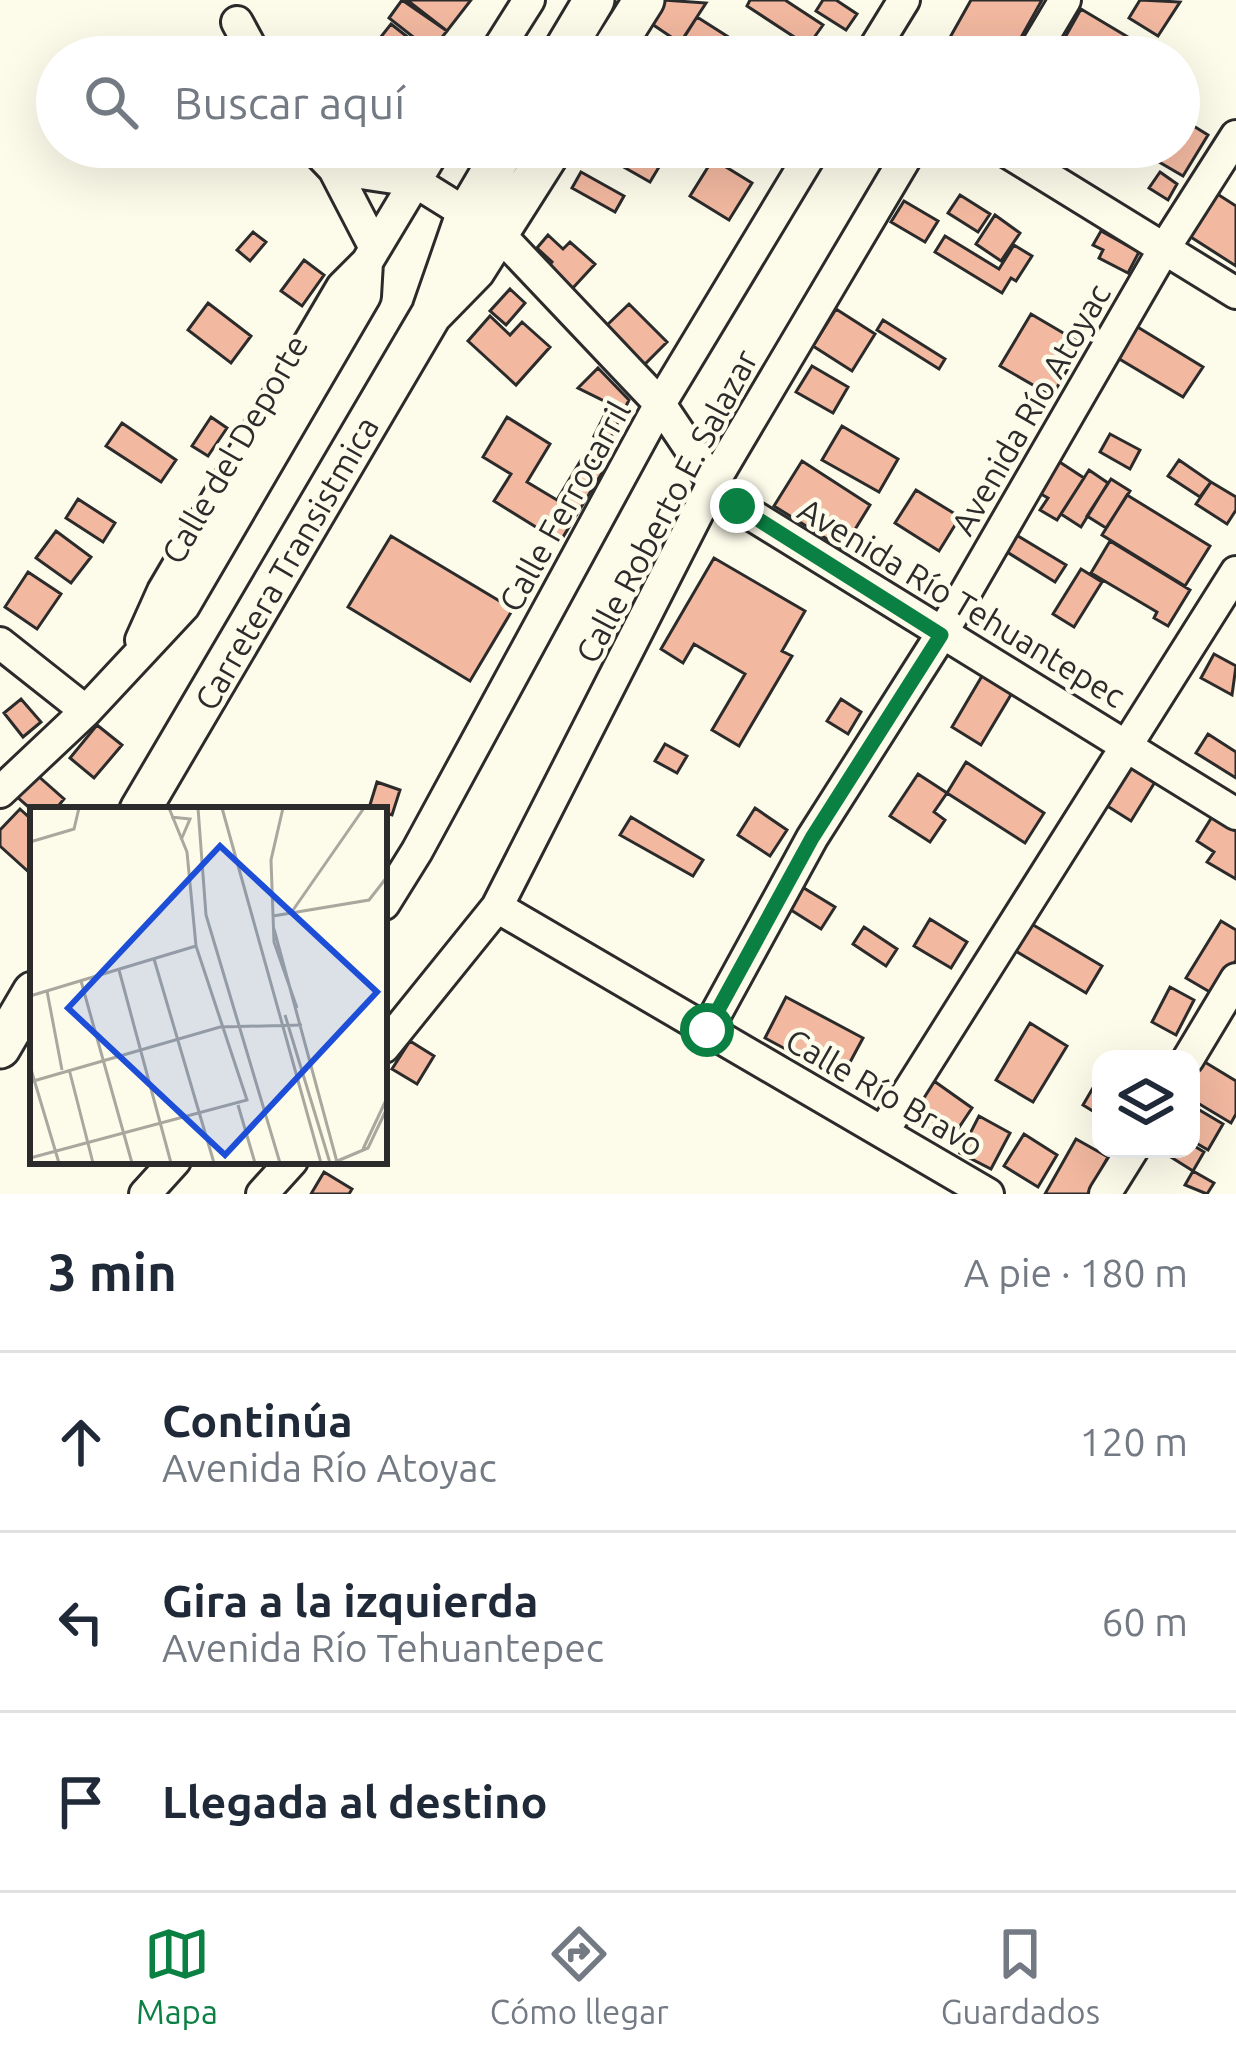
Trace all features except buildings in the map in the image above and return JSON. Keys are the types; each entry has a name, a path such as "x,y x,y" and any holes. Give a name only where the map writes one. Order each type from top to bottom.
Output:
{"main road":[{"path":"573,36 594,0"},
{"path":"621,36 644,0"},
{"name":"Carretera Transistmica","path":"142,807 431,315 475,271 500,168"},
{"name":"Carretera Transistmica","path":"483,225 534,168"},
{"path":"0,1048 30,997"}],"street":[{"path":"507,36 529,0"},
{"path":"882,36 904,0"},
{"path":"1044,36 1065,0"},
{"path":"236,22 244,36"},
{"name":"Avenida Río Atoyac","path":"707,1030 812,838 941,635 1164,249 1236,136"},
{"path":"329,168 371,255"},
{"path":"363,168 414,181"},
{"name":"Calle del Deporte","path":"0,792 86,711 184,606 365,296 371,255 422,168"},
{"name":"Calle Ferrocarril","path":"387,899 660,404 802,168"},
{"name":"Calle Roberto E. Salazar","path":"387,1042 497,907 713,483 900,168"},
{"path":"1033,168 1236,292"},
{"name":"Avenida Río Tehuantepec","path":"414,181 483,225 660,404 713,483 737,506 1236,814"},
{"path":"883,1132 1236,572"},
{"path":"1,645 86,711"},
{"name":"Calle Río Bravo","path":"497,907 988,1194"},
{"path":"1193,1050 1236,980"},
{"path":"1106,1194 1128,1158"},
{"path":"145,1194 172,1164"},
{"path":"262,1194 289,1164"}],"route":[{"path":"707,1030 812,838 941,635 737,506"}]}
